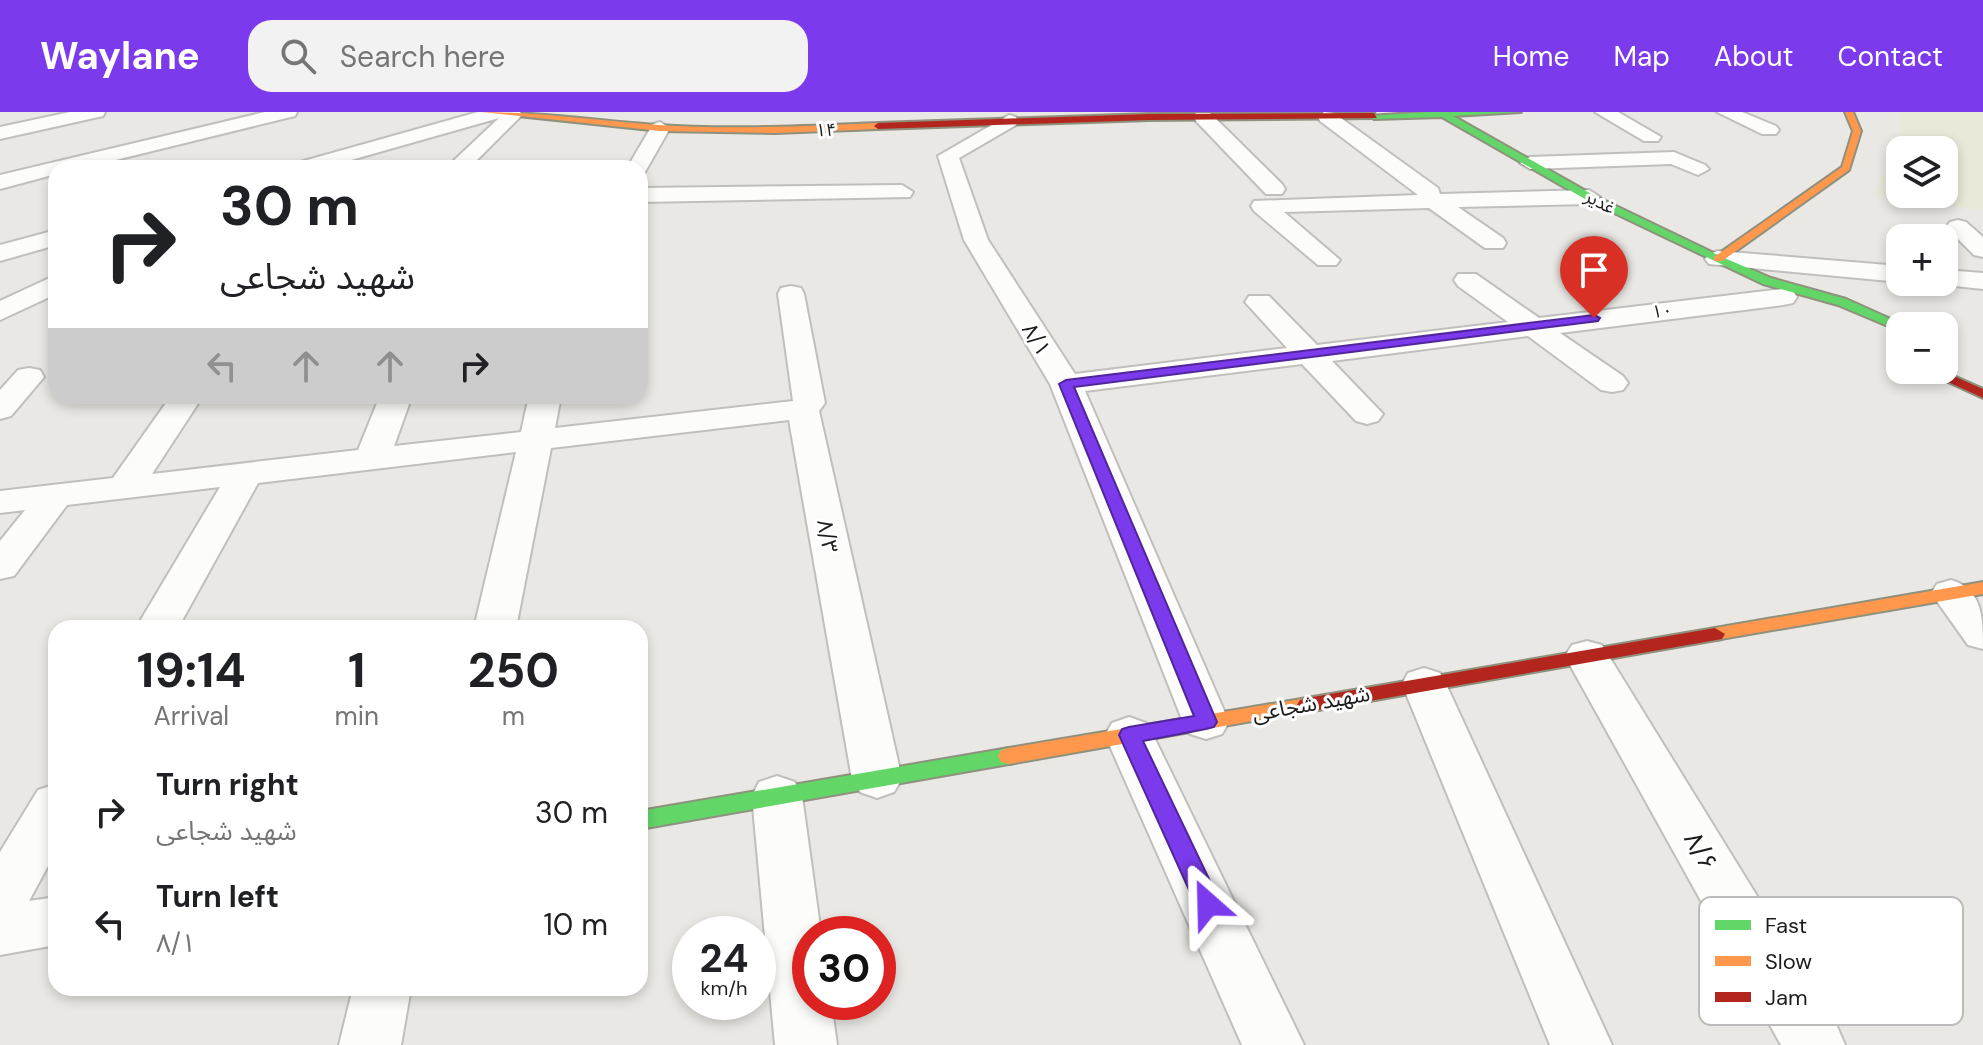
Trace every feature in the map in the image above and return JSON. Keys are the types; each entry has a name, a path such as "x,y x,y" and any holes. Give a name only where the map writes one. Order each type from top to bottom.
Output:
{"street":[{"path":"0,133 96,112"},
{"path":"89,160 288,112"},
{"name":"۱۴","path":"485,112 660,128 855,129 1009,121 1517,112"},
{"path":"1604,112 1651,137"},
{"path":"1726,112 1769,130"},
{"path":"1718,259 1846,168 1857,131 1849,112"},
{"path":"329,160 502,113"},
{"path":"464,160 502,113"},
{"name":"غدیر","path":"1442,114 1589,197 1718,259 1782,295 1842,302 1886,320"},
{"path":"1203,117 1274,189"},
{"path":"1327,117 1494,243"},
{"name":"۸/۱","path":"1009,121 948,156 976,240 1066,384 1206,722"},
{"path":"642,160 660,128"},
{"path":"1530,163 1674,158 1698,169"},
{"path":"0,182 48,170"},
{"path":"648,195 902,192"},
{"path":"1327,260 1262,206 1433,198 1589,197"},
{"path":"1958,227 1983,250"},
{"path":"0,253 48,239"},
{"path":"1718,259 1886,273"},
{"path":"1958,279 1983,281"},
{"path":"1467,280 1612,383"},
{"path":"0,287 46,287"},
{"path":"0,312 46,287"},
{"name":"۸/۳","path":"791,294 809,403 803,409 877,779"},
{"name":"۱۰","path":"1066,384 1311,356 1782,295"},
{"path":"1259,302 1367,414"},
{"path":"0,324 36,325"},
{"path":"0,409 29,377"},
{"path":"1958,383 1983,394"},
{"path":"125,487 182,404"},
{"path":"372,459 393,404"},
{"path":"497,620 543,404"},
{"path":"0,502 803,409"},
{"path":"162,620 246,473"},
{"path":"0,567 55,496"},
{"path":"1967,590 1983,635"},
{"name":"شهید شجاعی","path":"648,819 1967,590"},
{"name":"۸/۶","path":"1587,656 1728,897"},
{"path":"1424,684 1581,1045"},
{"path":"1129,735 1273,1045"},
{"path":"777,796 806,1045"},
{"path":"0,901 48,818"},
{"path":"0,930 48,922"},
{"path":"370,1045 380,996"},
{"name":"۸/۶","path":"1802,1025 1814,1045"}],"green space":[{"path":"1900,112 1983,112 1983,210 1958,207 1958,136 1900,136"},
{"path":"1886,172 1886,197 1872,195"}],"traffic: fast":[{"path":"1374,116 1517,112"},
{"path":"1443,114 1589,197 1718,259 1767,281 1842,302 1886,320"},
{"path":"648,819 1009,756"}],"traffic: slow":[{"path":"485,112 660,128 775,130 878,126"},
{"path":"1718,259 1846,168 1857,131 1849,112"},
{"path":"1715,634 1983,588"},
{"path":"1009,756 1307,705"}],"traffic: jam":[{"path":"878,126 1149,117 1374,116"},
{"path":"1958,383 1983,394"},
{"path":"1307,705 1715,634"}],"route":[{"path":"1208,904 1129,735 1206,722 1066,384 1311,356 1594,318"}]}
